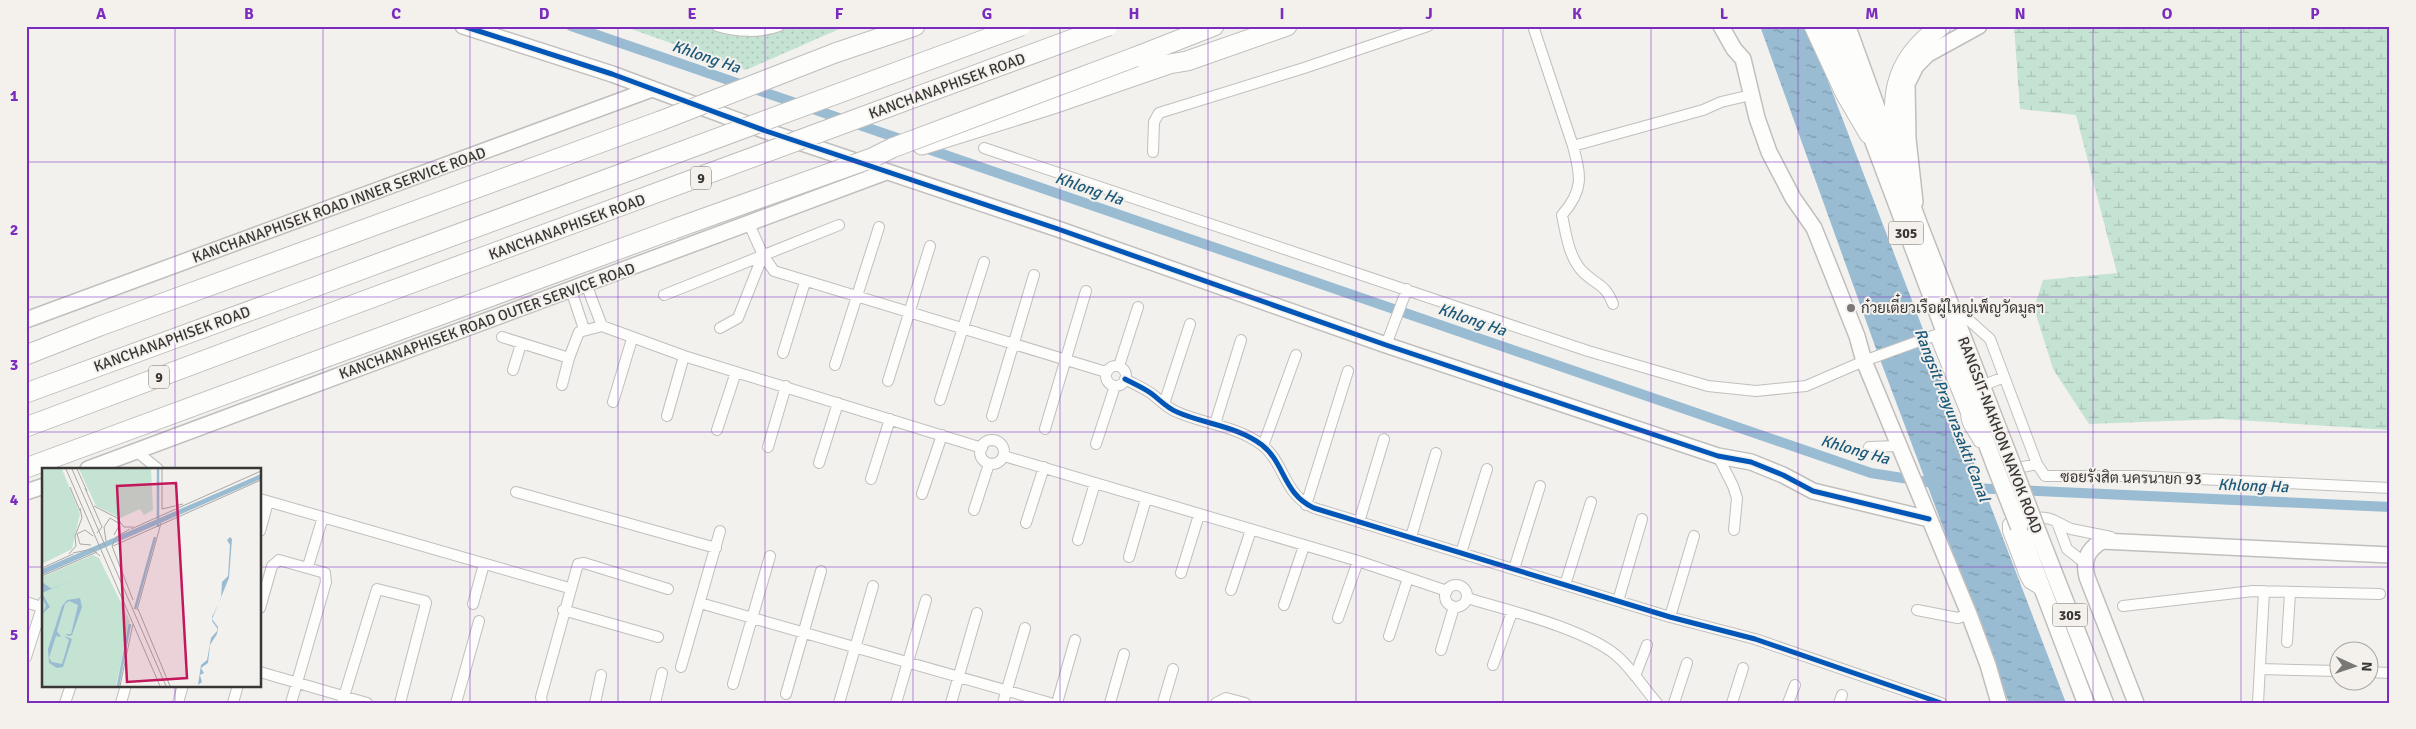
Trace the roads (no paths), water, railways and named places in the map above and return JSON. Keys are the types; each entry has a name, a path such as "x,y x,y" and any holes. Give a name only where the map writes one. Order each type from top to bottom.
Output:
{"highway":[{"path":"835,53 889,26"},
{"path":"26,355 100,326 689,110 835,53 915,26"},
{"name":"KANCHANAPHISEK ROAD","path":"26,394 1021,26"},
{"name":"KANCHANAPHISEK ROAD","path":"26,427 1108,26"},
{"path":"26,468 872,158 892,148 1137,65 1214,26"},
{"path":"1169,64 1186,55 1262,26"},
{"path":"1137,65 1169,64 1187,61 1287,26"},
{"path":"1814,26 1845,93 1869,134"},
{"path":"1898,168 1894,103 1901,70 1916,47 1941,26"}],"main road":[{"name":"RANGSIT-NAKHON NAYOK ROAD","path":"1830,26 1869,134 1937,335 2004,465"},
{"name":"RANGSIT-NAKHON NAYOK ROAD","path":"1847,26 1917,219 1982,386 2004,465 2027,527 2105,703"},
{"name":"RANGSIT-NAKHON NAYOK ROAD","path":"2027,527 2045,592 2086,703"}],"street":[{"path":"463,26 652,89 766,131 1067,232 1718,456 1752,462 1783,475 1813,491 1926,513"},
{"path":"717,26 744,31 769,30 779,26"},
{"path":"1153,152 1154,122 1159,113 1304,68 1428,26"},
{"path":"1533,26 1574,146 1580,182 1578,194 1562,215 1568,246 1582,270 1606,288 1613,304"},
{"path":"1721,26 1734,49 1743,59 1757,118 1772,159 1793,198 1814,228 1868,360 1898,446 1970,614 1999,703"},
{"path":"1917,219 1908,139 1907,84 1916,66 1928,54 1979,26"},
{"name":"KANCHANAPHISEK ROAD INNER SERVICE ROAD","path":"26,320 652,89"},
{"path":"1574,146 1703,110 1721,102 1752,95"},
{"path":"984,148 1405,293 1626,363 1708,386 1756,391 1806,386 1868,360 1937,335 1966,413 1967,425 1975,433 1993,473 2037,464 1990,339 1949,301"},
{"name":"KANCHANAPHISEK ROAD OUTER SERVICE ROAD","path":"91,468 886,172"},
{"path":"749,224 774,272 1106,372"},
{"path":"664,295 839,225"},
{"path":"836,365 879,227"},
{"path":"888,381 930,246"},
{"path":"720,328 738,318 763,254"},
{"path":"940,400 984,262"},
{"path":"992,416 1034,275"},
{"path":"783,353 805,282"},
{"path":"586,284 602,326"},
{"path":"571,290 584,329"},
{"path":"1045,429 1086,291"},
{"path":"1387,342 1405,293"},
{"path":"1119,366 1138,307"},
{"path":"1164,404 1190,324"},
{"path":"562,385 577,335 584,329 602,326 632,339 684,356 982,448"},
{"path":"502,337 569,358"},
{"path":"613,402 632,339"},
{"path":"1215,424 1241,340"},
{"path":"513,370 521,344"},
{"path":"1263,446 1296,355"},
{"path":"667,416 684,356"},
{"path":"1114,386 1107,381 1106,372 1111,366 1119,366 1125,371 1126,379 1179,413 1215,424 1263,446 1271,454 1291,491 1306,504 1618,601 1755,640 1941,703"},
{"path":"1306,504 1348,371"},
{"path":"717,430 736,372"},
{"path":"1982,386 2004,377"},
{"path":"1114,386 1119,385 1126,379"},
{"path":"768,447 786,386"},
{"path":"1096,444 1114,386"},
{"path":"820,463 838,403"},
{"path":"872,479 890,419"},
{"path":"922,494 942,436"},
{"path":"1359,522 1384,439"},
{"path":"989,464 982,458 982,448 986,442 997,441 1002,446 1004,456"},
{"path":"1869,447 1898,446"},
{"path":"136,451 157,468"},
{"path":"1411,537 1436,453"},
{"path":"989,464 999,462 1004,456"},
{"path":"1004,456 1358,561 1447,591"},
{"path":"1718,456 1737,498 1734,530"},
{"path":"974,510 989,464"},
{"name":"ซอยรังสิต นครนายก 93","path":"2037,464 2045,476 2054,477 2135,476 2390,488"},
{"path":"1026,523 1044,467"},
{"path":"1461,553 1487,468"},
{"path":"1078,540 1095,483"},
{"path":"1514,569 1540,486"},
{"path":"26,492 42,487"},
{"path":"516,492 716,548"},
{"path":"1129,558 1146,499"},
{"path":"261,523 264,500 569,588"},
{"path":"1565,584 1591,502"},
{"path":"1181,573 1199,515"},
{"path":"309,563 323,517"},
{"path":"2045,592 2029,583 2025,576 2008,531 2008,524 2011,521 2047,518 2071,529 2113,537 2125,542"},
{"path":"1618,601 1642,519"},
{"path":"2057,522 2067,549 2086,564"},
{"path":"1231,590 1250,530"},
{"path":"681,667 720,531"},
{"path":"1670,616 1694,536"},
{"path":"2136,703 2087,577 2086,564 2089,551 2102,541 2390,555"},
{"path":"1284,605 1304,546"},
{"path":"733,684 770,556"},
{"path":"261,604 272,566 279,560 325,573 326,582 291,703"},
{"path":"1338,618 1358,561"},
{"path":"542,703 541,697 576,566 581,563 668,588"},
{"path":"473,604 484,564"},
{"path":"786,694 821,571"},
{"path":"1389,636 1408,578"},
{"path":"839,703 873,586"},
{"path":"1454,586 1460,586 1465,591 1466,598 1461,606 1454,607 1447,602 1447,591 1454,586"},
{"path":"343,700 373,598 377,589 381,589 426,603 400,703"},
{"path":"2258,703 2264,591"},
{"path":"2123,606 2215,594 2264,591 2380,594"},
{"path":"2287,642 2290,593"},
{"path":"1466,598 1592,640 1617,656 1657,703"},
{"path":"896,703 926,600"},
{"path":"26,602 42,606"},
{"path":"700,603 1050,703"},
{"path":"1441,650 1454,607"},
{"path":"26,657 42,609"},
{"path":"563,610 658,637"},
{"path":"1918,610 1958,618 1970,614"},
{"path":"1493,664 1512,612"},
{"path":"951,703 977,613"},
{"path":"456,703 479,621"},
{"path":"1003,703 1025,628"},
{"path":"1057,703 1075,640"},
{"path":"1635,676 1647,645"},
{"path":"1110,703 1124,654"},
{"path":"1674,703 1687,663"},
{"path":"1732,703 1743,668"},
{"path":"1163,703 1173,669"},
{"path":"2260,670 2328,672"},
{"path":"261,672 343,700 367,703"},
{"path":"654,703 662,674"},
{"path":"595,703 601,675"},
{"path":"1788,703 1795,685"},
{"path":"66,703 71,686"},
{"path":"121,703 126,686"},
{"path":"178,703 183,686"},
{"path":"233,703 238,686"},
{"path":"1216,703 1226,698 1244,703"}],"water":[{"name":"Rangsit Prayurasakti Canal","path":"1760,26 1807,26 2066,703 2009,703 1875,346"}],"waterway":[{"name":"Khlong Ha","path":"571,26 906,141"},
{"name":"Khlong Ha","path":"922,147 1871,473 1940,484"},
{"name":"Khlong Ha","path":"1971,488 2390,507"}],"place":[{"name":"ก๋วยเตี๋ยวเรือผู้ใหญ่เพ็ญวัดมูลฯ","path":"1851,308"}]}
